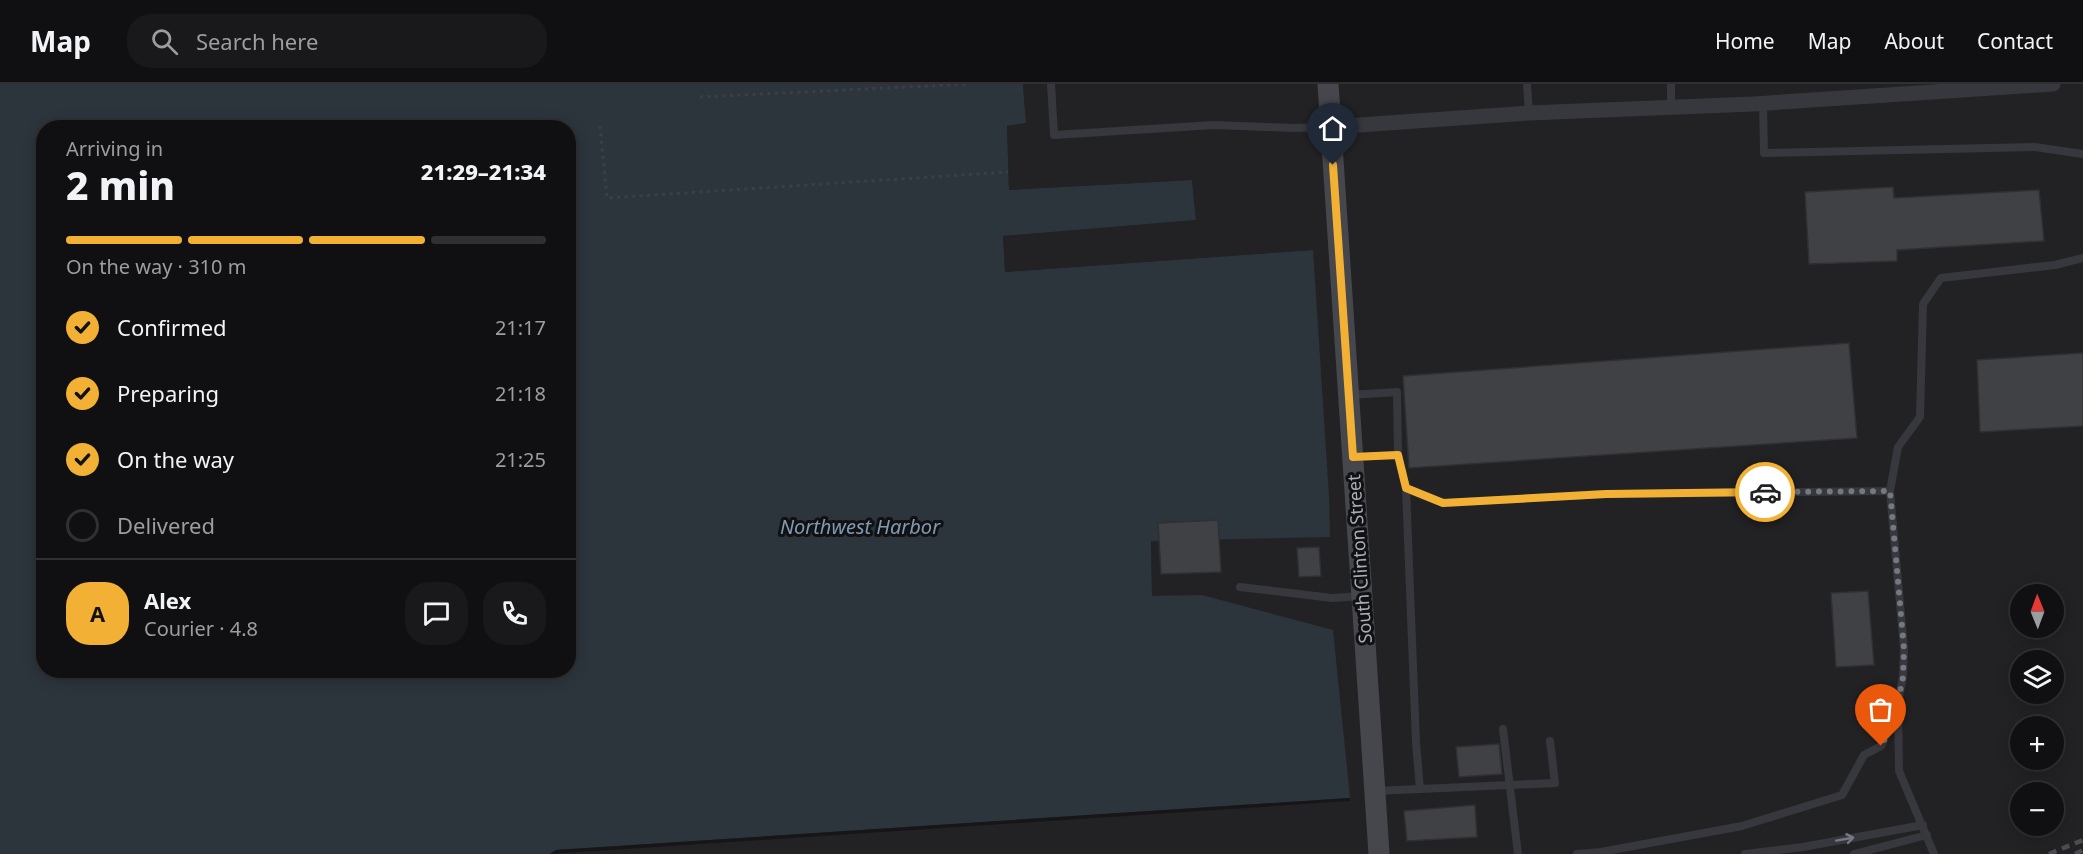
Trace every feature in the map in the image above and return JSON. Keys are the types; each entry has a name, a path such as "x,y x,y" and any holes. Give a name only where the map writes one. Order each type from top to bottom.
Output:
{"main road":[{"name":"South Clinton Street","path":"1328,84 1379,854"}],"street":[{"path":"1331,127 1529,113 1763,103 2053,84"}],"lane":[{"path":"1050,84 1054,135 1214,125 1331,127"},
{"path":"1527,84 1529,113"},
{"path":"1671,84 1671,106"},
{"path":"1763,103 1764,153 2035,147 2083,154"},
{"path":"1577,854 1602,852 1742,826 1842,795 1864,755 1881,746 1894,722 1903,677 1904,649 1890,491 1898,447 1920,417 1923,304 1941,278 2055,265 2083,258"},
{"path":"1349,395 1396,392 1398,455 1406,488 1416,743 1420,789"},
{"path":"1353,457 1398,455"},
{"path":"1406,488 1443,503 1606,494 1890,491"},
{"path":"1240,586 1332,598 1362,596"},
{"path":"1898,701 1899,771 1934,854"},
{"path":"1503,729 1518,854"},
{"path":"1375,792 1556,783 1550,741"},
{"path":"1745,854 1803,847 1923,825"},
{"path":"1854,854 1927,835"}],"path":[{"path":"700,97 969,84"},
{"path":"600,126 607,198 1008,172"}],"shaded area":[{"path":"1023,84 2083,84 2083,854 550,854 1202,595 1152,597 1151,541 1313,250 1005,272 1003,236 1196,220 1192,180 1009,190 1007,126 1026,123"}],"water":[{"name":"Northwest Harbor","path":"0,84 1023,84 1026,123 1007,126 1009,190 1192,180 1196,220 1003,236 1005,272 1313,250 1330,537 1151,541 1152,596 1202,595 1333,630 1350,798 556,850 550,854 0,854"}],"pier":[{"path":"1350,798 1350,801 550,854 556,850"}],"building":[{"path":"1893,187 1894,198 2039,190 2044,241 1897,250 1897,261 1809,264 1805,192"},
{"path":"1849,343 1857,438 1409,468 1403,376"},
{"path":"2083,353 2083,426 1980,432 1977,360"},
{"path":"1218,520 1221,572 1161,574 1158,523"},
{"path":"1319,547 1321,576 1299,577 1297,548"},
{"path":"1868,591 1874,665 1836,667 1831,593"},
{"path":"1499,744 1502,774 1459,777 1456,747"},
{"path":"1475,805 1477,837 1407,841 1404,811"}],"railway":[{"path":"2049,854 2083,840"},
{"path":"2075,854 2083,850"}],"way so far":[{"path":"1765,492 1890,491 1904,649 1903,677 1894,722 1881,746"}],"route":[{"path":"1333,165 1353,457 1398,455 1406,488 1443,503 1606,494 1765,492"}]}
